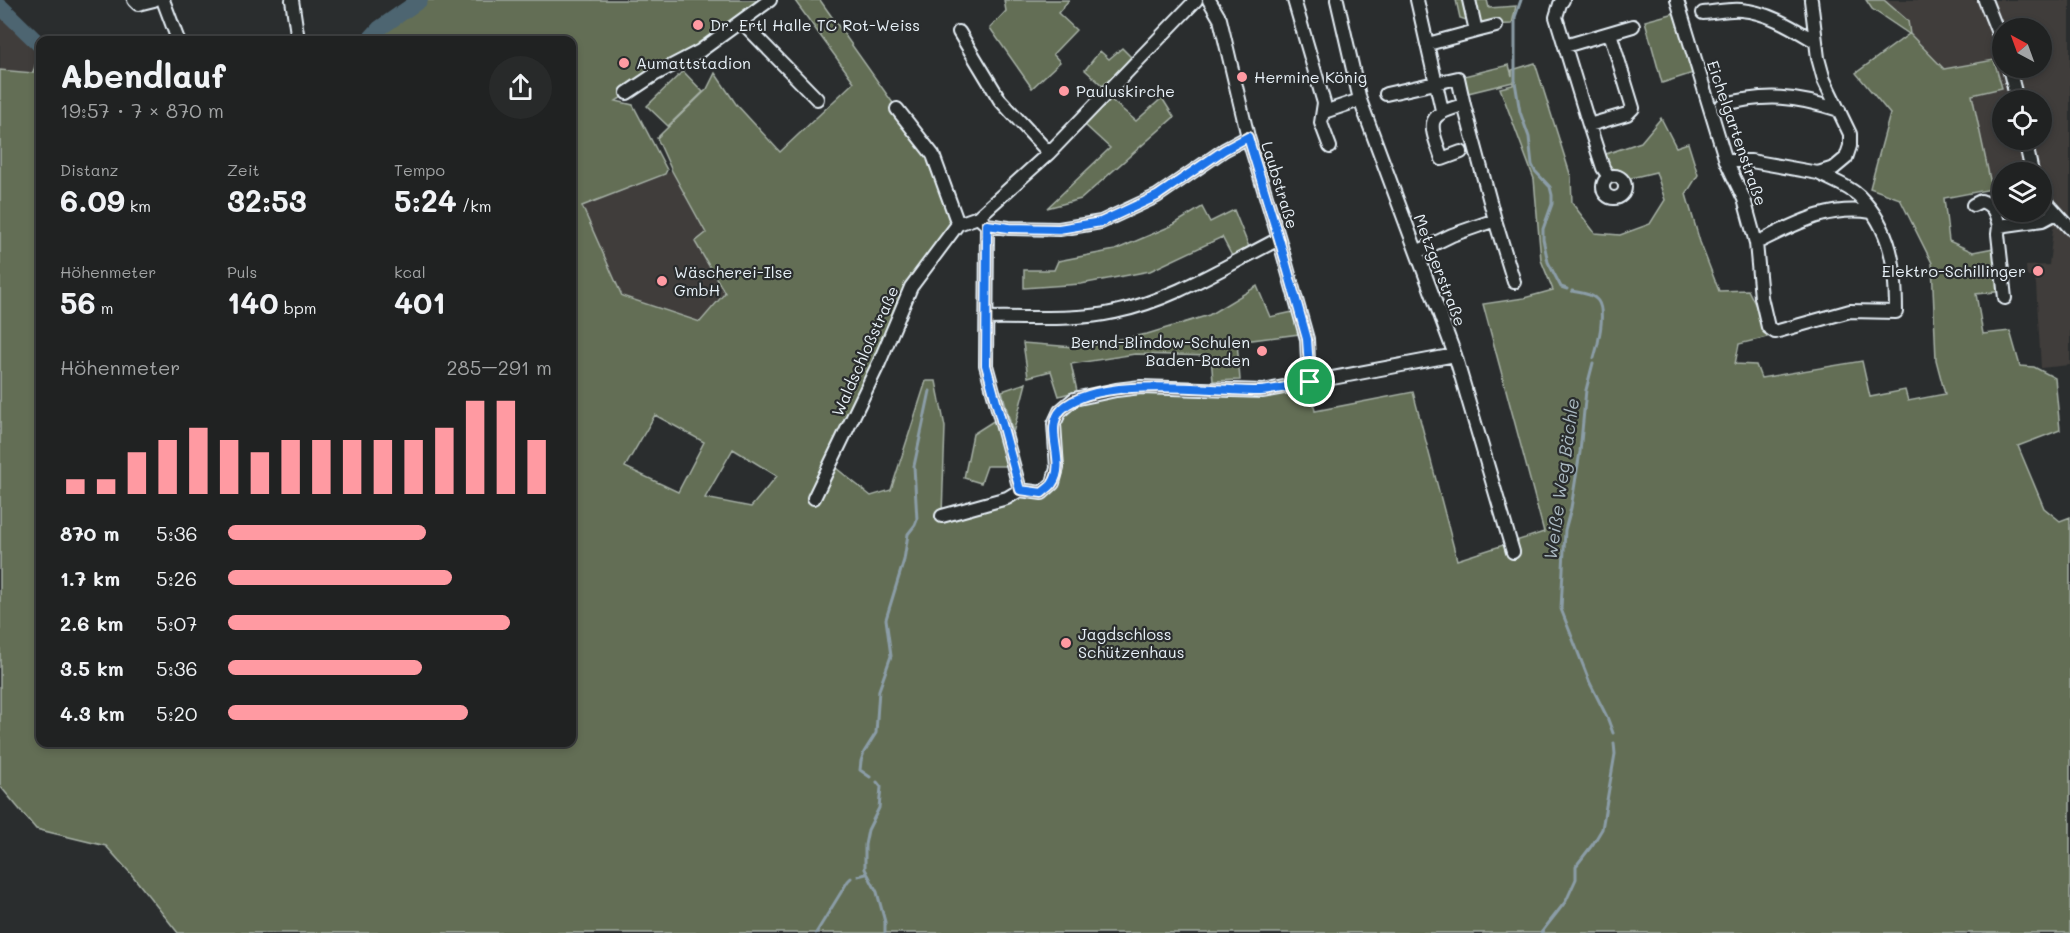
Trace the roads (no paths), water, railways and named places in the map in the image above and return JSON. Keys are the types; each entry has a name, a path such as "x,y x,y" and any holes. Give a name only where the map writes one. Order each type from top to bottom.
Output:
{"street":[{"path":"134,0 138,4 154,0"},
{"path":"164,0 177,36"},
{"path":"291,0 297,36"},
{"path":"627,93 654,75 700,51 770,0"},
{"path":"1020,490 986,365 987,318 983,221 1196,0"},
{"name":"Laubstraße","path":"1209,0 1221,19 1248,137 1307,339 1310,382"},
{"path":"1294,0 1324,103 1321,123 1330,147"},
{"name":"Metzgerstraße","path":"1337,0 1360,100 1455,355 1513,552"},
{"path":"1417,0 1442,110"},
{"path":"1469,0 1476,31"},
{"name":"Eichelgartenstraße","path":"1677,0 1726,161 1744,199 1756,243 1761,297 1768,327 1775,332 1850,311 1896,312 1896,279 1892,253 1882,228 1872,212"},
{"path":"1811,0 1815,41 1824,80 1850,134 1850,146 1846,158 1834,168 1818,173"},
{"path":"1984,0 1992,19"},
{"path":"1558,1 1557,17 1565,46 1589,125 1609,177"},
{"path":"1703,14 1742,10 1762,14 1815,41"},
{"path":"742,22 817,99"},
{"path":"1428,44 1496,26"},
{"path":"1565,46 1633,26"},
{"path":"959,32 1000,100 1049,153"},
{"path":"1589,125 1627,114 1633,108 1610,33"},
{"path":"1386,94 1458,78 1495,220 1514,282"},
{"path":"1722,105 1747,98 1764,97 1800,99 1839,110"},
{"path":"1324,112 1360,100"},
{"path":"1461,152 1442,159 1432,129 1436,117 1442,110 1464,105"},
{"path":"897,109 933,154 958,224 983,221 1009,228 1059,229 1101,222 1157,196 1224,150 1248,137"},
{"path":"1726,161 1751,162 1818,173 1858,195 1872,212"},
{"path":"1973,205 1981,201 1989,204 1995,210 2000,226 1998,234 2005,298"},
{"path":"2052,208 2070,228"},
{"path":"1756,243 1819,214 1845,210 1872,212"},
{"path":"2000,226 2043,220 2056,213"},
{"path":"1417,252 1495,220"},
{"name":"Waldschloßstraße","path":"814,498 851,424 911,287 958,224"},
{"path":"987,318 1086,316 1115,312 1166,295 1279,239"},
{"path":"942,516 1007,498 1020,490 1042,493 1053,483 1057,468 1054,424 1060,411 1074,399 1141,387 1263,391 1455,355"}],"waterway":[{"path":"373,36 380,28 420,0"},
{"name":"Weiße Weg Bächle","path":"1521,0 1515,17 1515,82 1520,112 1529,137 1532,165 1550,187 1552,195 1552,204 1543,229 1548,262 1561,287 1567,289"},
{"path":"0,6 36,41"},
{"name":"Weiße Weg Bächle","path":"1572,291 1593,297 1600,306 1600,329 1594,358"},
{"name":"Weiße Weg Bächle","path":"1593,363 1586,390 1580,452 1565,530 1561,609 1590,683 1613,733"},
{"path":"870,777 860,770 861,761 876,733 879,690 891,656 886,619 904,560 908,534 917,520 914,466 930,391"},
{"name":"Weiße Weg Bächle","path":"1541,933 1566,901 1576,879 1576,866 1602,829 1615,754 1614,743"},
{"path":"877,782 881,787 879,808 868,830 865,845 865,869 877,892 885,922 885,933"},
{"path":"858,876 866,874"},
{"path":"816,933 851,878"}],"place":[{"name":"Dr. Ertl Halle TC Rot-Weiss","path":"698,25"},
{"name":"Aumattstadion","path":"624,63"},
{"name":"Hermine König","path":"1242,77"},
{"name":"Pauluskirche","path":"1064,91"},
{"name":"Elektro-Schillinger","path":"2038,271"},
{"name":"Wäscherei-Ilse GmbH","path":"662,281"},
{"name":"Bernd-Blindow-Schulen Baden-Baden","path":"1262,351"},
{"name":"Jagdschloss Schützenhaus","path":"1066,643"}]}
